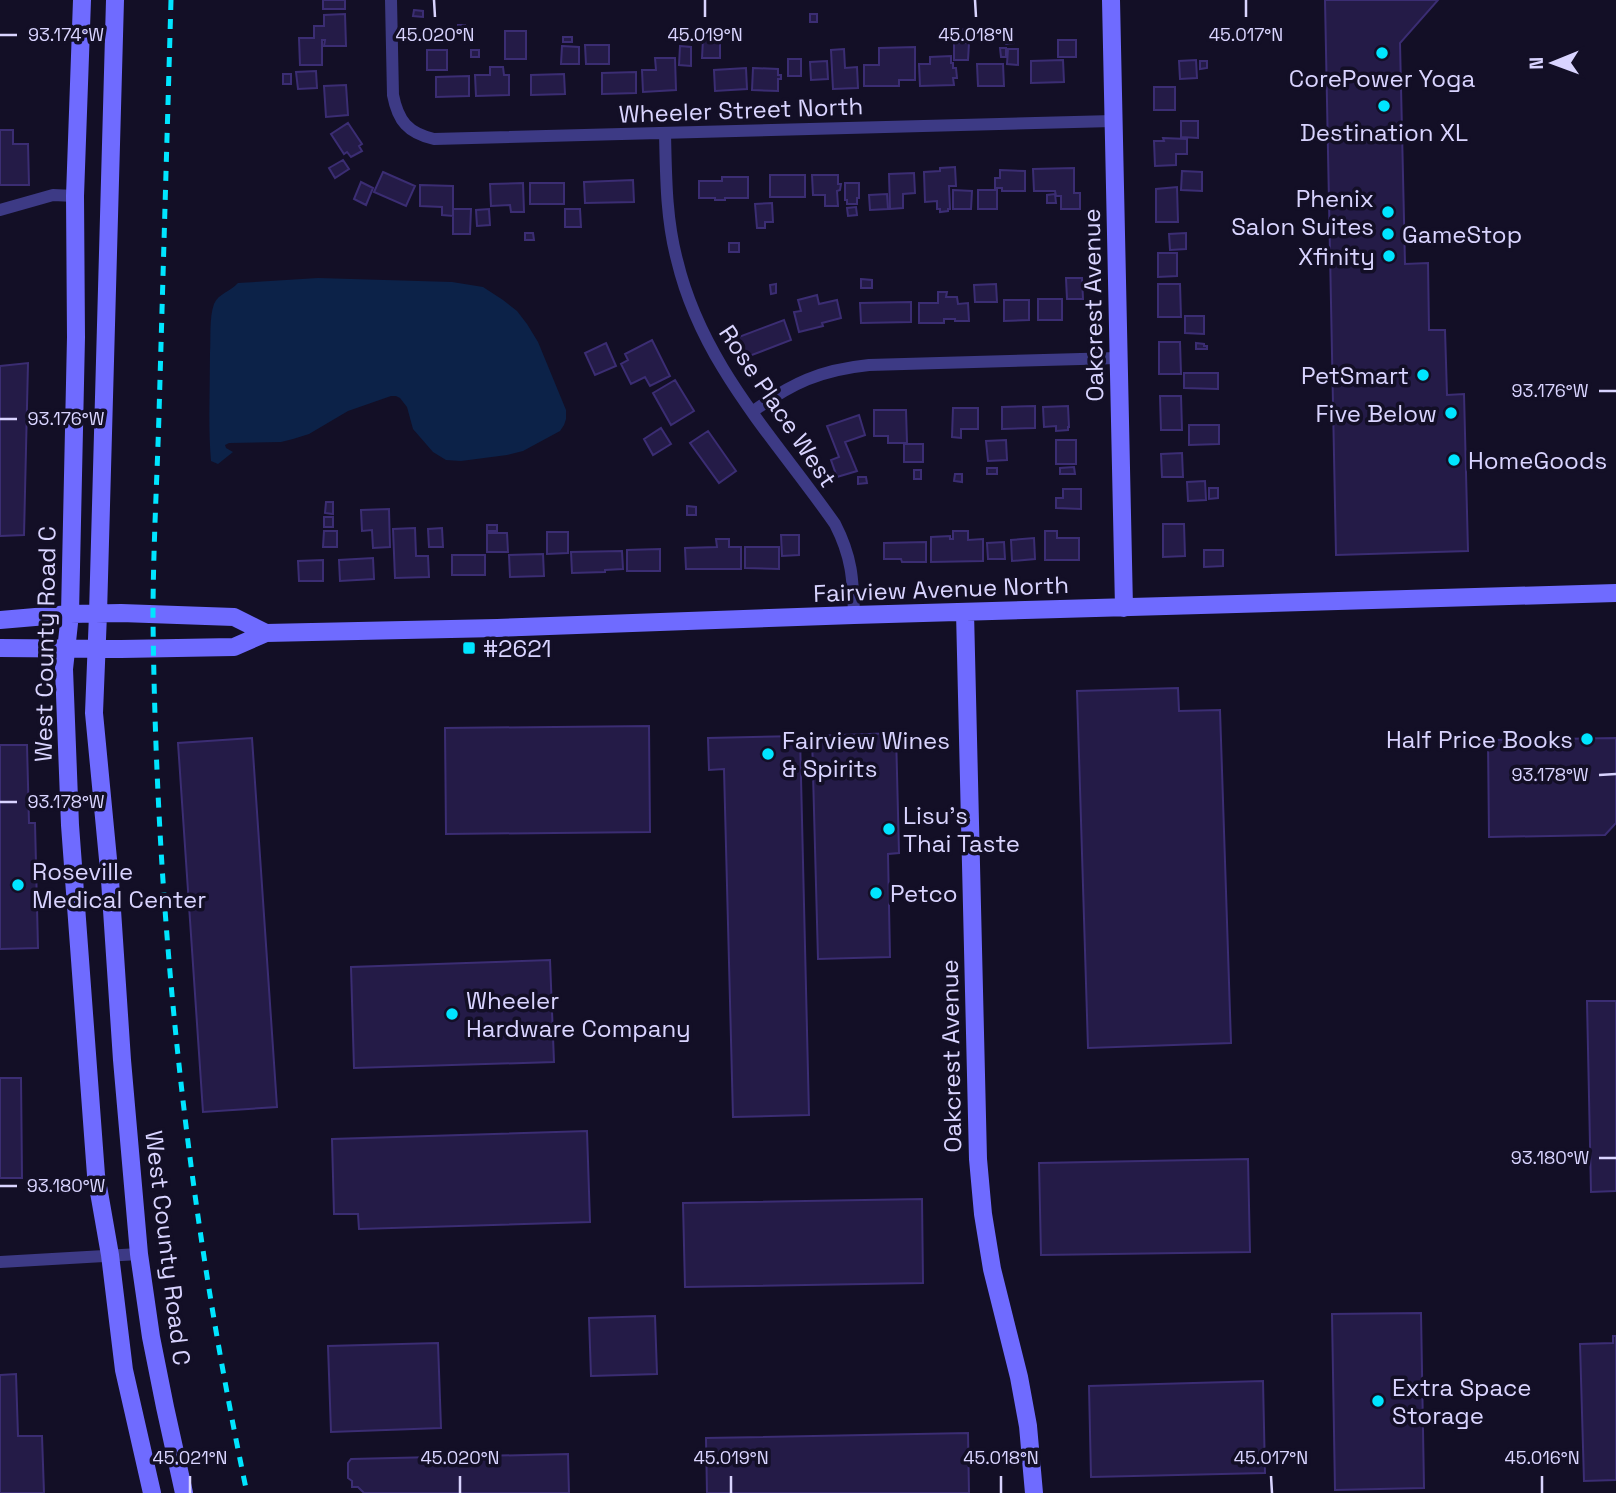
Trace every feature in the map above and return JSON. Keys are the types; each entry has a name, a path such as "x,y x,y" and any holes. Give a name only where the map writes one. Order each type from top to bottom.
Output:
{"street":[{"name":"West County Road C","path":"82,0 75,196 76,337 70,614 64,669 70,825 96,1175 110,1255 124,1370 152,1493"},
{"name":"West County Road C","path":"115,0 94,713 110,880 139,1254 151,1337 184,1493"},
{"name":"Wheeler Street North","path":"391,0 393,96 396,108 401,120 410,129 434,139 1113,121"},
{"name":"Oakcrest Avenue","path":"1111,0 1124,608"},
{"name":"Rose Place West","path":"665,133 669,221 676,260 687,297 718,362 830,517 844,542 850,563 853,615"},
{"path":"0,210 53,195 75,196"},
{"path":"752,412 792,385 817,374 844,368 1118,358"},
{"name":"Fairview Avenue North","path":"0,648 234,647 267,633 1616,593"},
{"name":"Oakcrest Avenue","path":"965,612 978,1159 992,1269 1019,1377 1028,1426 1034,1493"},
{"name":"Fairview Avenue North","path":"0,620 121,613 234,617 267,633"},
{"path":"0,1262 139,1254"}],"water":[{"path":"318,278 452,282 483,287 517,311 538,342 566,410 564,425 560,431 523,451 461,461 446,460 433,452 413,429 407,407 400,398 391,396 348,411 309,434 293,439 281,442 229,443 225,445 226,448 233,452 218,464 211,461 210,328 216,300 238,283"}],"building":[{"path":"323,0 345,0 345,9 323,9"},
{"path":"1325,0 1438,0 1400,43 1405,264 1428,263 1429,330 1445,330 1447,395 1464,394 1468,551 1336,555"},
{"path":"414,10 423,11 423,17 413,16"},
{"path":"345,14 346,46 324,46 325,40 322,40 322,65 300,65 299,38 314,38 314,26 324,26 324,15"},
{"path":"810,14 817,14 817,22 810,22"},
{"path":"458,25 465,25 465,32 458,33"},
{"path":"966,29 966,38 954,39 954,30"},
{"path":"505,31 526,31 526,59 505,59"},
{"path":"1005,36 1014,36 1014,43 1006,44"},
{"path":"563,37 572,37 572,42 563,42"},
{"path":"703,39 720,39 720,58 702,58"},
{"path":"1058,40 1076,40 1076,57 1058,57"},
{"path":"954,43 969,43 968,60 954,60"},
{"path":"585,45 609,45 609,64 586,64"},
{"path":"562,46 579,47 579,64 561,64"},
{"path":"680,46 691,47 691,66 679,65"},
{"path":"915,47 915,80 899,80 899,86 864,86 864,65 879,65 879,48"},
{"path":"1000,48 1006,48 1006,57 1001,57"},
{"path":"844,49 845,68 857,67 858,88 833,89 831,50"},
{"path":"1008,49 1018,49 1018,65 1007,64"},
{"path":"427,50 447,50 447,70 427,70"},
{"path":"471,50 479,50 479,57 471,57"},
{"path":"951,56 953,68 956,68 957,78 953,78 954,85 920,86 919,64 930,64 930,57"},
{"path":"655,58 675,58 676,90 643,92 642,70 656,70"},
{"path":"788,59 801,59 801,76 788,76"},
{"path":"1063,60 1064,82 1031,83 1031,61"},
{"path":"1196,60 1197,78 1180,79 1179,61"},
{"path":"827,61 828,79 811,80 810,62"},
{"path":"1200,61 1207,61 1207,68 1200,69"},
{"path":"977,64 1003,64 1004,86 978,86"},
{"path":"490,67 503,67 504,75 509,75 509,95 476,96 475,75 490,75"},
{"path":"746,68 747,89 715,91 714,70"},
{"path":"753,68 778,69 781,79 778,79 778,91 752,90"},
{"path":"316,71 317,88 298,89 296,72"},
{"path":"636,72 636,93 602,94 602,73"},
{"path":"283,74 291,74 291,84 283,84"},
{"path":"564,74 565,94 531,95 531,75"},
{"path":"469,76 469,96 436,97 436,77"},
{"path":"346,85 348,115 326,117 324,86"},
{"path":"1154,87 1175,87 1175,110 1154,110"},
{"path":"1181,121 1198,121 1198,138 1181,137"},
{"path":"348,123 362,144 359,146 362,151 351,157 347,152 344,154 331,134"},
{"path":"0,130 13,130 13,144 28,144 29,185 0,185"},
{"path":"1163,138 1187,139 1187,154 1176,154 1176,165 1155,166 1154,141 1164,141"},
{"path":"343,160 349,169 335,178 329,168"},
{"path":"955,167 956,186 949,186 950,209 940,212 940,209 937,209 937,201 925,202 924,172"},
{"path":"1074,168 1074,193 1080,193 1080,209 1061,209 1061,196 1056,196 1055,191 1034,191 1033,169"},
{"path":"1000,170 1025,171 1025,191 1002,191 1002,188 995,188 995,178 1000,178"},
{"path":"1182,171 1202,172 1202,191 1181,190"},
{"path":"383,172 415,186 406,206 374,192"},
{"path":"914,173 915,193 903,194 903,208 890,209 889,174"},
{"path":"770,175 805,175 805,197 770,197"},
{"path":"812,175 838,175 838,184 841,184 840,190 837,191 838,206 825,206 825,195 813,195"},
{"path":"722,177 748,177 748,198 699,198 699,181 722,181"},
{"path":"633,180 634,202 585,203 584,182"},
{"path":"361,182 373,188 366,205 354,199"},
{"path":"523,183 524,212 511,212 510,205 491,206 490,184"},
{"path":"530,183 564,183 564,204 530,204"},
{"path":"845,183 859,183 857,204 847,204"},
{"path":"420,185 453,186 453,216 442,215 442,207 420,206"},
{"path":"1177,187 1178,222 1156,222 1156,189"},
{"path":"953,190 972,191 971,209 953,209"},
{"path":"978,190 997,190 997,209 978,209"},
{"path":"887,194 888,209 870,210 869,195"},
{"path":"1055,194 1056,203 1047,203 1047,195"},
{"path":"772,203 773,222 765,222 765,228 757,228 755,204"},
{"path":"856,207 857,215 848,216 847,208"},
{"path":"453,209 471,209 470,234 453,234"},
{"path":"489,209 490,225 477,226 476,210"},
{"path":"565,209 580,209 581,227 565,227"},
{"path":"525,233 533,233 534,240 525,240"},
{"path":"1186,233 1186,249 1170,250 1169,234"},
{"path":"729,243 739,243 739,252 729,252"},
{"path":"1158,253 1177,253 1177,276 1158,277"},
{"path":"1066,278 1082,278 1083,299 1067,299"},
{"path":"861,279 872,280 872,288 861,288"},
{"path":"776,284 776,293 771,294 770,285"},
{"path":"996,284 997,302 975,302 974,285"},
{"path":"1158,284 1180,284 1181,317 1158,317"},
{"path":"938,292 947,292 946,297 957,297 958,304 968,303 969,321 944,319 944,323 919,323 919,303 938,303"},
{"path":"817,295 819,304 837,300 841,318 799,332 794,312 801,311 798,300"},
{"path":"1038,299 1062,299 1062,320 1038,320"},
{"path":"1004,300 1029,300 1029,320 1004,321"},
{"path":"911,302 911,322 861,323 860,303"},
{"path":"1185,316 1204,316 1204,334 1185,333"},
{"path":"784,320 791,340 744,358 736,338"},
{"path":"652,340 670,376 650,386 645,377 631,384 621,364 628,360 625,354"},
{"path":"1159,342 1180,342 1181,374 1159,374"},
{"path":"606,343 616,366 595,375 585,353"},
{"path":"1196,343 1204,344 1207,349 1196,349"},
{"path":"28,363 24,535 0,536 0,366"},
{"path":"1184,373 1218,373 1218,389 1184,388"},
{"path":"675,380 694,411 671,425 653,393"},
{"path":"1160,396 1181,396 1182,430 1161,430"},
{"path":"1035,406 1035,428 1002,429 1002,407"},
{"path":"1068,406 1068,430 1056,431 1056,426 1044,427 1043,407"},
{"path":"953,408 978,408 978,429 961,429 961,438 952,437"},
{"path":"874,410 906,410 907,443 888,443 888,436 874,436"},
{"path":"859,415 865,435 845,442 857,471 837,477 831,460 839,457 827,426"},
{"path":"1189,425 1219,425 1219,444 1189,445"},
{"path":"661,428 671,444 653,455 644,439"},
{"path":"708,431 736,471 719,483 690,443"},
{"path":"1006,440 1007,460 988,461 986,441"},
{"path":"1056,440 1076,440 1076,464 1056,464"},
{"path":"904,444 923,444 923,462 904,462"},
{"path":"1182,453 1183,477 1162,477 1161,454"},
{"path":"1074,467 1075,474 1060,474 1060,468"},
{"path":"987,468 997,468 997,474 987,474"},
{"path":"914,470 921,470 921,479 914,479"},
{"path":"955,474 962,474 962,482 954,481"},
{"path":"858,477 866,477 867,483 858,484"},
{"path":"1205,481 1206,500 1188,501 1187,482"},
{"path":"1209,488 1218,488 1218,498 1209,499"},
{"path":"1063,489 1081,489 1081,509 1056,508 1056,498 1063,498"},
{"path":"326,502 333,502 333,514 325,513"},
{"path":"687,506 696,507 696,515 687,515"},
{"path":"389,509 390,547 373,548 372,530 362,531 361,510"},
{"path":"324,517 333,517 333,527 324,527"},
{"path":"1163,524 1184,524 1185,556 1163,557"},
{"path":"487,525 497,525 497,531 487,531"},
{"path":"415,528 416,556 428,556 429,577 395,578 393,529"},
{"path":"442,528 443,547 429,547 428,529"},
{"path":"324,531 337,531 337,547 323,547"},
{"path":"953,531 968,531 968,540 983,539 983,561 931,562 931,537 950,536 950,539 953,539"},
{"path":"1045,531 1057,531 1057,538 1079,538 1079,560 1045,560"},
{"path":"547,532 568,532 568,553 547,554"},
{"path":"487,533 507,533 508,552 487,552"},
{"path":"781,535 799,535 799,555 782,556"},
{"path":"1034,538 1035,559 1012,561 1011,540"},
{"path":"716,539 729,539 729,547 741,547 741,569 686,569 685,548 717,547"},
{"path":"926,542 926,562 884,559 884,543"},
{"path":"1004,542 1005,559 988,559 987,543"},
{"path":"745,547 779,547 779,569 745,568"},
{"path":"660,549 660,571 627,571 627,550"},
{"path":"1204,550 1223,550 1223,566 1204,567"},
{"path":"622,551 623,569 572,573 571,552"},
{"path":"543,554 544,576 510,577 509,555"},
{"path":"452,555 485,555 485,575 452,575"},
{"path":"373,558 374,579 340,581 339,560"},
{"path":"323,560 323,581 299,581 298,561"},
{"path":"1178,688 1179,711 1220,710 1231,1043 1088,1048 1077,691"},
{"path":"649,726 650,832 446,834 445,728"},
{"path":"896,733 899,853 888,854 890,957 818,959 812,736"},
{"path":"800,736 809,1115 733,1117 724,769 709,770 708,738"},
{"path":"252,738 277,1107 203,1112 178,743"},
{"path":"1616,738 1616,823 1605,835 1489,837 1488,740"},
{"name":"Roseville Medical Center","path":"0,745 27,745 29,823 35,823 38,948 0,949"},
{"name":"Wheeler Hardware Company","path":"550,960 554,1062 354,1068 351,967"},
{"path":"1587,1001 1616,1001 1616,1191 1591,1192"},
{"path":"0,1078 21,1078 22,1178 0,1178"},
{"path":"587,1131 590,1222 359,1229 358,1214 334,1214 332,1139"},
{"path":"1248,1159 1250,1252 1041,1255 1039,1163"},
{"path":"922,1199 923,1283 685,1287 683,1203"},
{"name":"Extra Space Storage","path":"1421,1313 1424,1488 1335,1490 1332,1314"},
{"path":"655,1316 657,1374 591,1376 589,1318"},
{"path":"1613,1336 1616,1336 1616,1480 1584,1481 1580,1344 1613,1343"},
{"path":"438,1343 441,1428 331,1432 328,1346"},
{"path":"16,1374 18,1436 42,1436 44,1493 0,1493 0,1375"},
{"path":"1263,1381 1265,1473 1091,1477 1089,1386"},
{"path":"968,1433 969,1493 707,1493 706,1438"},
{"path":"568,1454 569,1493 364,1493 358,1487 352,1487 352,1481 348,1478 348,1463 351,1459"}],"railway":[{"path":"171,0 153,593 160,838 178,1058 191,1167 207,1276 247,1493"}],"place":[{"name":"CorePower Yoga","path":"1382,53"},
{"name":"Destination XL","path":"1384,106"},
{"name":"Phenix Salon Suites","path":"1388,212"},
{"name":"GameStop","path":"1388,234"},
{"name":"Xfinity","path":"1389,256"},
{"name":"PetSmart","path":"1423,375"},
{"name":"Five Below","path":"1451,413"},
{"name":"HomeGoods","path":"1454,460"},
{"name":"#2621","path":"469,648"},
{"name":"Half Price Books","path":"1587,739"},
{"name":"Fairview Wines & Spirits","path":"768,754"},
{"name":"Lisu's Thai Taste","path":"889,829"},
{"name":"Roseville Medical Center","path":"18,885"},
{"name":"Petco","path":"876,893"},
{"name":"Wheeler Hardware Company","path":"452,1014"},
{"name":"Extra Space Storage","path":"1378,1401"}]}
